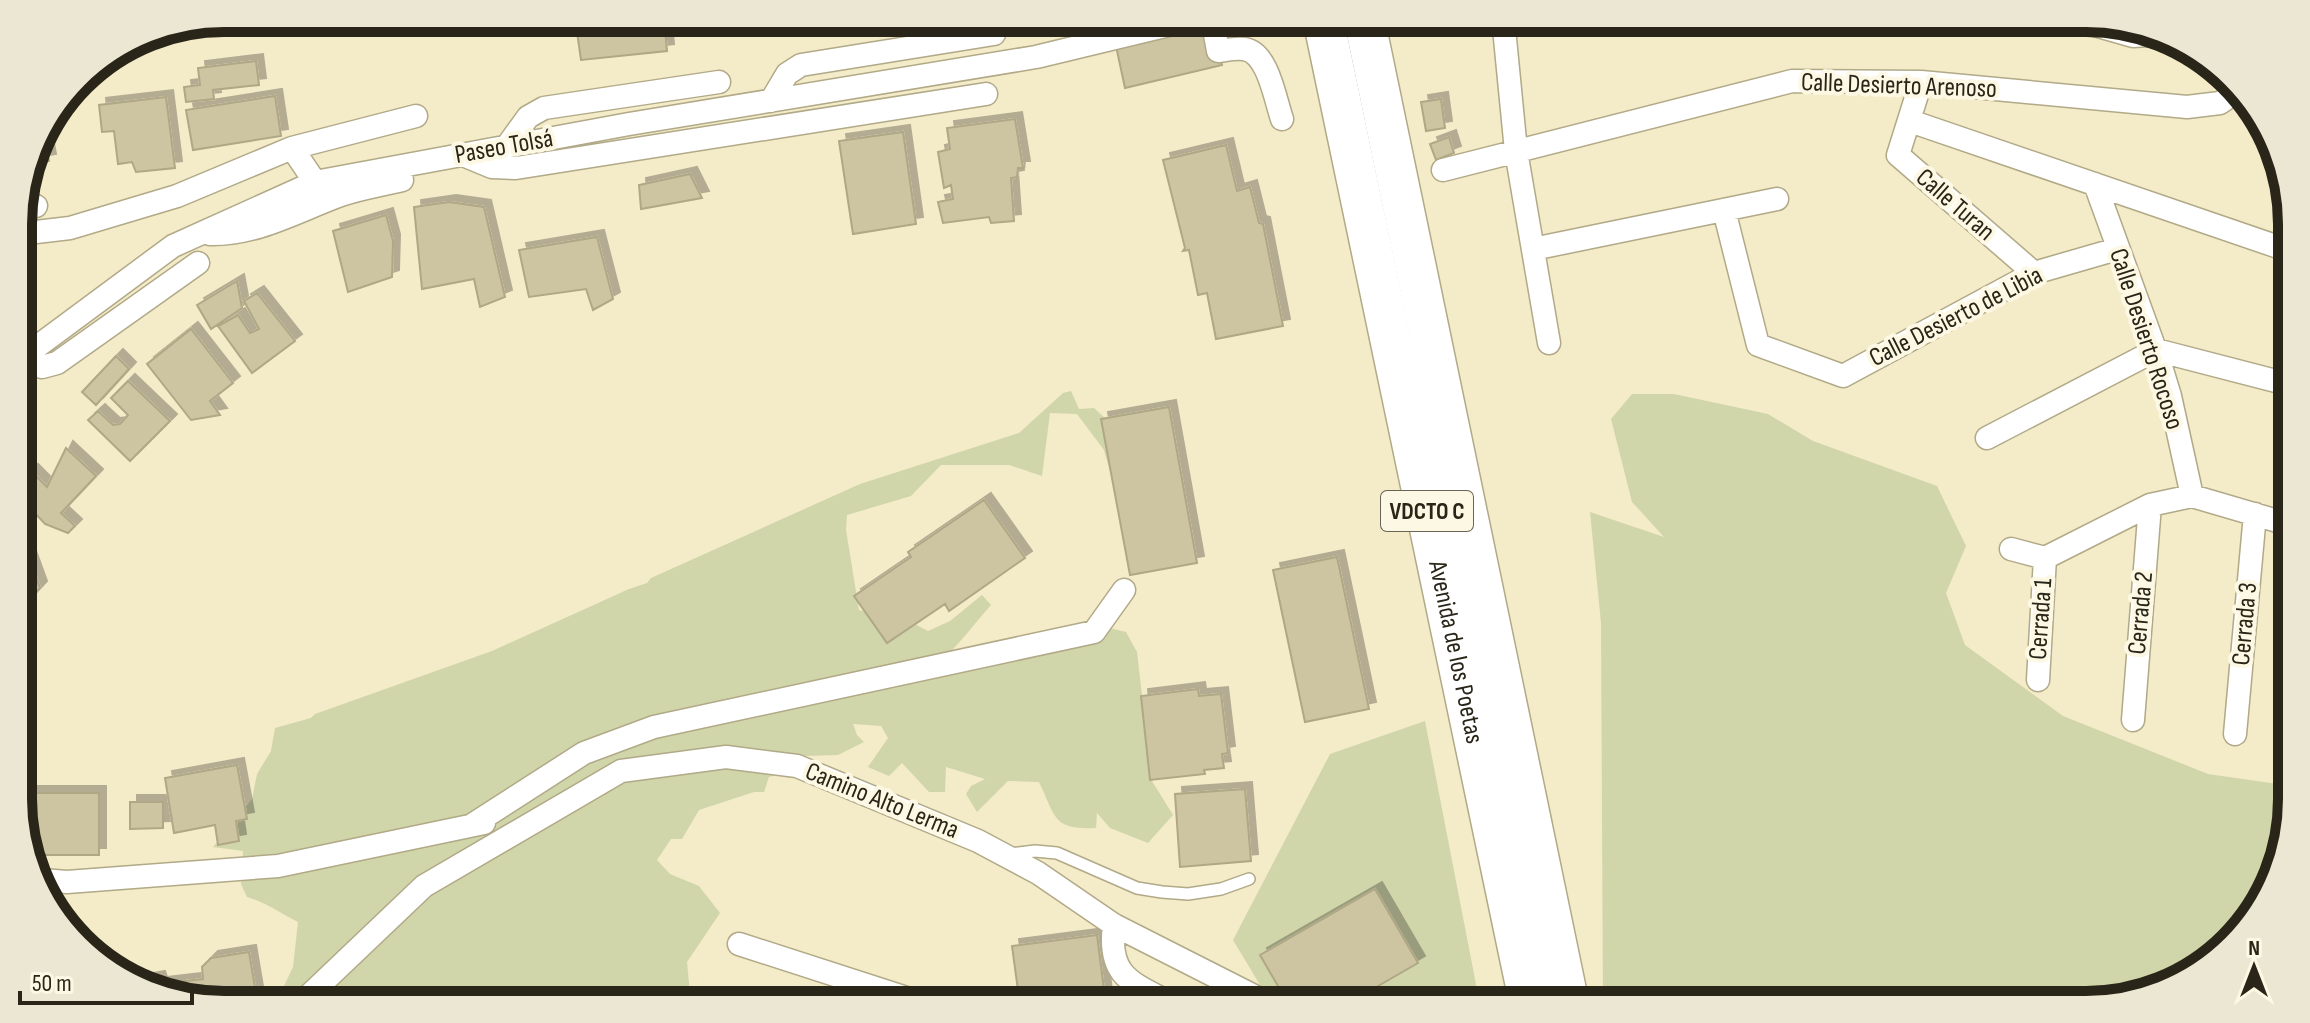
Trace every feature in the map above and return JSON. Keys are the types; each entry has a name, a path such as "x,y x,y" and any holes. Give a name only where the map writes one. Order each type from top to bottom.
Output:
{"highway":[{"name":"Avenida de los Poetas","path":"1326,32 1527,991"},
{"name":"Avenida de los Poetas","path":"1367,32 1566,991"}],"street":[{"name":"Paseo Tolsá","path":"32,351 173,246 315,182 507,146 1036,57 1140,32"},
{"path":"1215,32 1218,51 1243,49 1255,52 1263,60 1282,119"},
{"path":"1504,32 1516,151 1549,343"},
{"path":"771,101 787,74 801,65 994,34"},
{"name":"Calle Desierto Arenoso","path":"1443,170 1792,81 1921,82 2187,107 2220,103 2229,97"},
{"path":"507,146 528,117 544,108 719,82"},
{"name":"Calle Turan","path":"1921,82 1898,155 2034,273"},
{"path":"462,155 492,167 516,168 986,94"},
{"path":"32,232 70,228 177,196 292,148 416,116"},
{"path":"1910,121 2278,247"},
{"path":"292,148 315,182"},
{"path":"200,233 233,234 254,230 344,194 433,172"},
{"name":"Calle Desierto Rocoso","path":"2095,184 2156,350 2170,396 2192,496"},
{"path":"1533,249 1777,199"},
{"name":"Calle Desierto de Libia","path":"1724,210 1758,345 1843,376 2034,273 2117,249"},
{"path":"32,364 42,367 57,363 198,263"},
{"path":"1987,438 2156,350 2278,382"},
{"path":"2011,549 2045,558 2150,505 2192,496 2278,521"},
{"name":"Cerrada 2","path":"2133,720 2150,505"},
{"name":"Cerrada 3","path":"2235,734 2255,514"},
{"name":"Cerrada 1","path":"2038,680 2045,558"},
{"path":"472,825 584,753 654,727 1094,632 1124,590"},
{"name":"Camino Alto Lerma","path":"314,991 424,886 621,771 726,757 797,766 978,841 1038,873 1114,925 1244,991"},
{"path":"51,881 278,866 563,805"},
{"path":"1114,925 1111,948 1116,963 1131,982 1148,991"},
{"path":"739,944 885,991"}],"lane":[{"path":"1006,855 1035,851 1057,853 1126,884 1162,892 1188,894 1210,891 1249,879"}],"green space":[{"path":"1071,391 1079,409 1094,408 1117,429 1123,476 1110,471 1104,450 1077,414 1050,413 1042,476 1009,465 941,465 911,496 847,515 846,530 859,610 909,621 928,631 950,621 982,595 991,605 946,656 1043,642 1057,627 1097,625 1126,632 1137,652 1152,781 1173,815 1148,843 1110,828 1097,813 1096,828 1063,824 1053,812 1039,782 1008,781 977,812 966,794 971,786 985,779 946,767 945,792 929,792 902,763 889,776 868,767 888,738 881,726 853,724 864,742 838,755 805,756 791,771 769,777 764,792 754,792 699,810 682,839 671,839 657,860 670,874 699,886 720,913 687,962 690,991 282,991 293,967 298,922 247,897 241,884 243,851 213,847 219,840 233,834 241,813 252,799 257,774 271,751 275,728 311,718 492,651 860,484 1019,433 1063,393"},
{"path":"1632,394 1674,394 1768,414 1813,441 1937,486 1966,546 1946,593 1965,645 2063,716 2208,774 2278,784 2274,837 2268,861 2252,895 2229,927 2214,927 2214,942 2193,959 2148,981 2099,991 1603,991 1601,623 1590,512 1664,537 1632,502 1611,419"},
{"path":"1425,721 1477,991 1264,991 1233,940 1330,754"}],"building":[{"path":"577,32 665,32 667,51 581,60"},
{"path":"803,32 834,32 804,35"},
{"path":"1113,32 1215,32 1222,65 1125,88"},
{"path":"256,61 259,85 213,90 214,99 186,102 184,87 200,85 198,68"},
{"path":"275,96 281,136 193,150 186,110"},
{"path":"166,97 175,168 136,172 132,162 118,164 114,131 102,132 99,105"},
{"path":"1441,99 1445,128 1426,131 1421,102"},
{"path":"1015,119 1023,168 1018,168 1017,177 1011,178 1014,221 991,223 989,217 943,223 938,202 953,199 951,185 944,188 938,152 950,149 947,128"},
{"path":"903,132 916,224 853,234 839,141"},
{"path":"1449,137 1454,153 1436,160 1430,144"},
{"path":"1226,145 1237,191 1250,187 1259,223 1263,224 1283,326 1216,339 1207,293 1198,295 1189,250 1183,251 1185,248 1163,160"},
{"path":"690,174 702,198 641,209 639,185"},
{"path":"449,202 484,207 505,297 480,307 474,279 422,289 414,207"},
{"path":"386,215 393,241 392,277 348,292 333,231"},
{"path":"597,237 613,299 593,310 586,289 529,297 519,250"},
{"path":"237,281 242,308 211,329 197,305"},
{"path":"257,293 295,341 252,373 218,326 238,315 250,333 259,329 244,301"},
{"path":"191,329 233,383 210,401 220,415 191,420 147,364"},
{"path":"116,356 129,369 96,405 82,392"},
{"path":"128,381 170,421 130,461 88,420 98,411 113,425 120,424 128,415 111,398"},
{"path":"1169,407 1197,563 1130,575 1101,419"},
{"path":"66,448 96,476 61,513 75,526 68,533 45,524 32,510 32,472 47,487"},
{"path":"984,500 1025,558 949,611 945,604 887,643 854,596 911,557 908,552"},
{"path":"1337,557 1369,709 1305,722 1273,570"},
{"path":"32,566 40,588 32,597"},
{"path":"1198,689 1199,696 1221,694 1228,753 1222,754 1224,768 1204,770 1205,774 1150,780 1141,696"},
{"path":"237,765 247,819 236,821 239,841 218,845 215,825 174,833 165,778"},
{"path":"1245,789 1251,861 1180,867 1175,794"},
{"path":"32,793 99,793 99,855 41,855 34,824"},
{"path":"130,802 163,802 163,828 130,829"},
{"path":"1375,889 1418,963 1369,991 1281,991 1260,955"},
{"path":"1097,935 1104,991 1018,991 1012,946"},
{"path":"249,952 256,991 211,991 170,983 203,979 202,967 211,958"}]}
